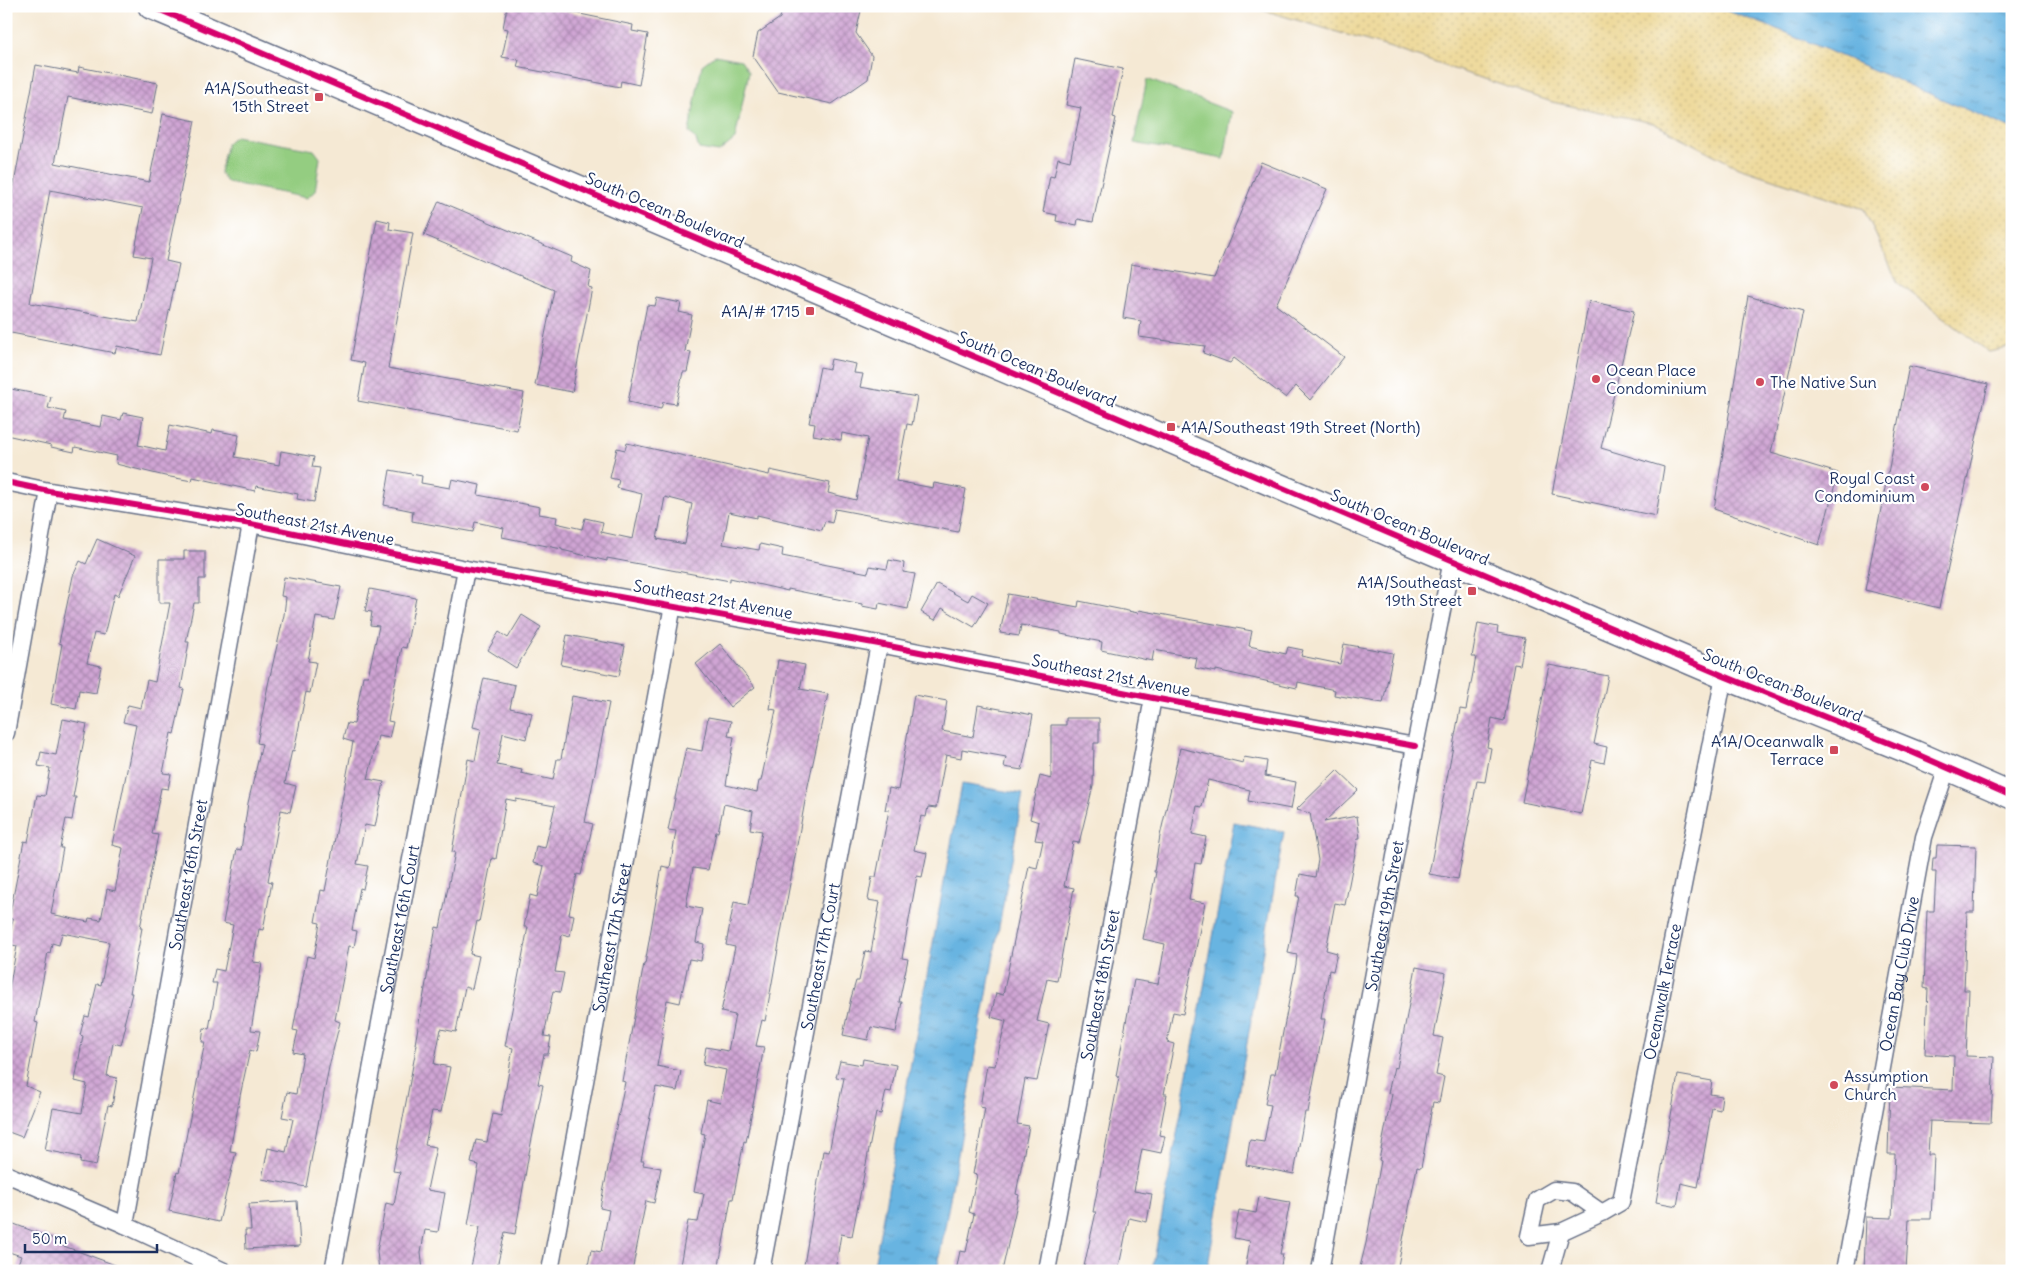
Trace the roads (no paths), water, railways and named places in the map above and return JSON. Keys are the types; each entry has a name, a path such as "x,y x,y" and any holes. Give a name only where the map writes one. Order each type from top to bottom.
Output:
{"main road":[{"name":"South Ocean Boulevard","path":"152,6 1724,676 1914,753 2012,796"}],"street":[{"name":"Southeast 21st Avenue","path":"6,482 49,491 251,524 466,569 673,605 1153,698 1414,746"},
{"path":"6,733 49,491"},
{"name":"Southeast 16th Street","path":"125,1225 251,524"},
{"name":"Southeast 19th Street","path":"1320,1271 1414,746 1452,560"},
{"name":"Southeast 16th Court","path":"333,1271 466,569"},
{"name":"Southeast 17th Street","path":"550,1271 673,605"},
{"name":"Southeast 17th Court","path":"761,1271 879,644"},
{"name":"Oceanwalk Terrace","path":"1602,1213 1572,1192 1554,1190 1537,1200 1529,1236 1561,1232 1602,1213 1621,1202 1724,676"},
{"name":"Southeast 18th Street","path":"1048,1271 1153,698"},
{"name":"Ocean Bay Club Drive","path":"1845,1271 1924,837 1946,768"},
{"path":"6,1174 125,1225 224,1271"},
{"path":"1550,1271 1561,1232"}],"water":[{"path":"1714,6 2012,6 2012,129 1785,32"},
{"path":"962,784 1023,794 937,1271 873,1271"},
{"path":"1234,822 1284,832 1207,1271 1152,1271"}],"place":[{"name":"A1A/Southeast 15th Street","path":"319,97"},
{"name":"A1A/# 1715","path":"810,311"},
{"name":"Ocean Place Condominium","path":"1596,379"},
{"name":"The Native Sun","path":"1760,382"},
{"name":"A1A/Southeast 19th Street (North)","path":"1171,427"},
{"name":"Royal Coast Condominium","path":"1925,487"},
{"name":"A1A/Southeast 19th Street","path":"1472,591"},
{"name":"A1A/Oceanwalk Terrace","path":"1834,750"},
{"name":"Assumption Church","path":"1834,1085"}]}
